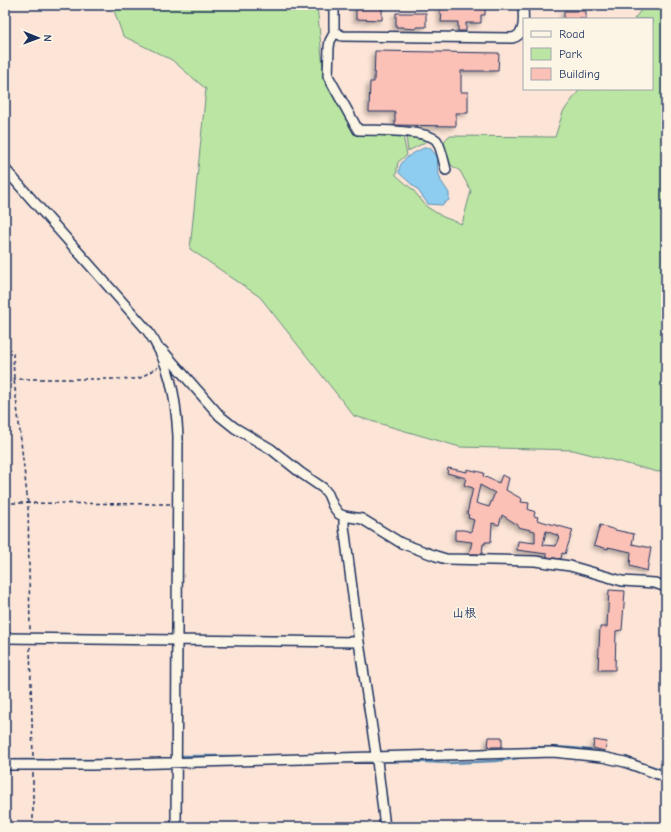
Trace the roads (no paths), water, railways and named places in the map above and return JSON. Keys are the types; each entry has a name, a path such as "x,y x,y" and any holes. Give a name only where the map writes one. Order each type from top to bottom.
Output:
{"street":[{"path":"334,5 335,32 330,41 329,47 328,76 358,130 412,132 433,137 437,141 446,170"},
{"path":"335,32 339,35 346,36 512,38 518,37 521,34 523,5"},
{"path":"5,169 124,303 156,343 220,416 235,428 271,449 301,473 323,488 339,514 362,519 402,543 446,559 535,561 570,566 622,581 655,583 666,587"},
{"path":"156,343 165,363 171,382 177,410 178,640 176,827"},
{"path":"344,516 358,642 377,761 385,827"},
{"path":"5,638 358,642"},
{"path":"5,765 33,762 377,761 513,752 553,752 602,756 625,762 666,777"}],"water":[{"path":"424,148 430,148 437,156 438,171 441,181 449,193 449,200 442,205 428,204 417,189 399,173 401,164 407,158"}],"waterway":[{"path":"532,748 574,748 616,756"},
{"path":"181,756 260,756"},
{"path":"355,762 402,761 449,763 495,761 526,757"},
{"path":"5,760 126,760"},
{"path":"644,764 666,771"}],"district":[{"name":"山根","path":"464,613"}]}
